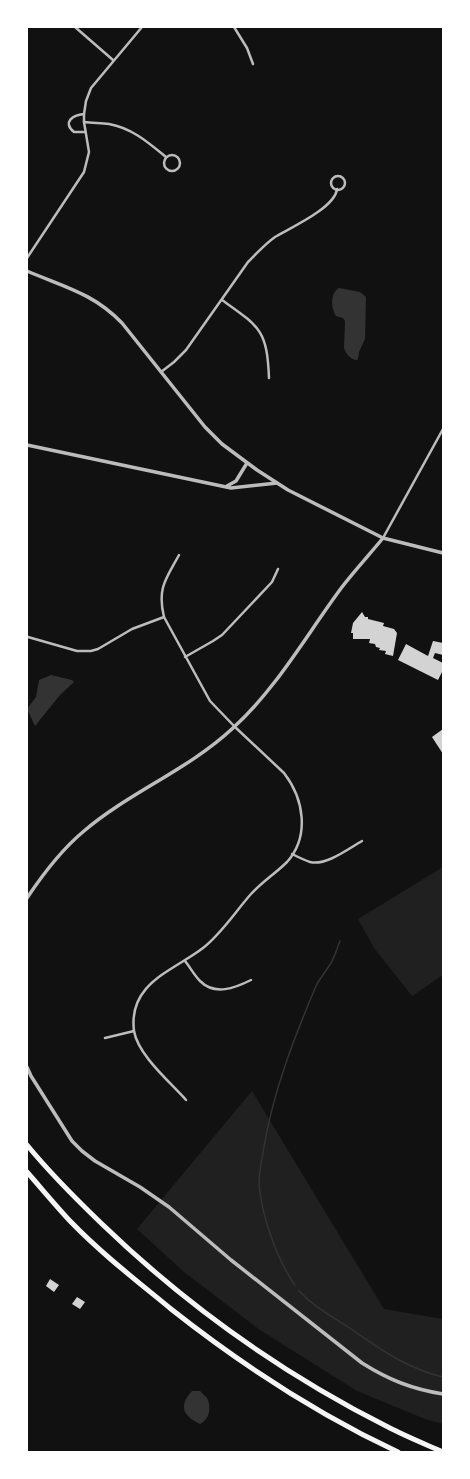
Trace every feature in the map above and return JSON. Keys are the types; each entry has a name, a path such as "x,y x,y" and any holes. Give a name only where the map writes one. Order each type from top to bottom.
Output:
{"highway":[{"path":"27,1145 82,1205 119,1240 158,1275 215,1321 265,1356 341,1402 389,1428 443,1452"},
{"path":"27,1172 71,1222 100,1250 213,1342 253,1370 302,1401 350,1428 398,1452"}],"street":[{"path":"74,27 113,60"},
{"path":"27,258 84,172 89,152 85,132 84,114 86,101 91,88 142,27"},
{"path":"234,27 247,48 253,64"},
{"path":"84,114 72,116 69,124 70,129 74,132 85,132"},
{"path":"84,122 109,124 126,129 143,138 166,157"},
{"path":"171,155 178,158 180,163 176,170 171,171 166,169 164,165 166,157 171,155"},
{"path":"339,176 344,180 344,184 341,189 337,189 333,187 332,180 334,177 339,176"},
{"path":"161,372 186,350 248,262 260,249 276,237 305,221 319,211 332,199 337,189"},
{"path":"27,271 82,293 104,306 122,324 205,427 222,444 247,463 277,483 383,538 443,553"},
{"path":"222,300 250,320 260,331 267,348 269,378"},
{"path":"27,898 50,866 84,831 132,797 203,753 235,727 273,683 342,587 383,538 443,429"},
{"path":"27,445 231,488 277,483"},
{"path":"227,486 236,481 247,463"},
{"path":"179,555 165,580 162,589 161,603 164,617 210,701 235,727 284,773 296,792 301,808 302,824 299,840 292,854 283,865 260,884 215,938 185,961 157,977 144,991 139,1001 136,1011 134,1031 137,1042 145,1056 186,1100"},
{"path":"185,657 222,635 272,582 278,569"},
{"path":"28,637 77,651 91,651 98,649 132,629 164,617"},
{"path":"292,854 310,862 322,862 329,860 362,841"},
{"path":"185,961 200,981 212,988 221,990 231,988 251,980"},
{"path":"104,1038 134,1031"},
{"path":"27,1067 31,1076 72,1141 95,1162 140,1187 169,1207 231,1260 362,1364 383,1376 405,1385 443,1394"}],"shaded area":[{"path":"339,288 360,292 366,297 365,339 357,360 351,358 344,348 345,321 343,318 336,316 333,309 332,301 334,293"},
{"path":"51,675 72,680 74,682 60,695 35,726 27,709 36,697 39,680"},
{"path":"443,867 443,975 412,996 374,948 358,919"},
{"path":"252,1091 384,1309 443,1319 443,1424 425,1419 357,1391 260,1330 184,1272 137,1229"},
{"path":"192,1391 200,1391 209,1402 209,1413 206,1420 200,1424 190,1418 184,1410 185,1401"}],"building":[{"path":"362,612 365,617 368,617 368,619 384,623 383,626 394,629 397,633 393,656 385,654 386,651 379,650 380,648 376,647 375,644 369,643 370,639 353,639 353,633 351,633 353,623"},
{"path":"433,641 443,643 443,655 435,653 433,658 443,663 443,670 438,680 398,660 406,644 428,656"},
{"path":"443,729 443,754 432,737"},
{"path":"50,1279 59,1285 54,1292 46,1286"},
{"path":"77,1297 85,1302 80,1309 72,1304"}],"waterway":[{"path":"295,1285 282,1263 271,1236 260,1195 260,1170 268,1126 285,1065 316,986 331,963 340,941"},
{"path":"299,1291 317,1307 395,1358 418,1369 443,1377"}]}
